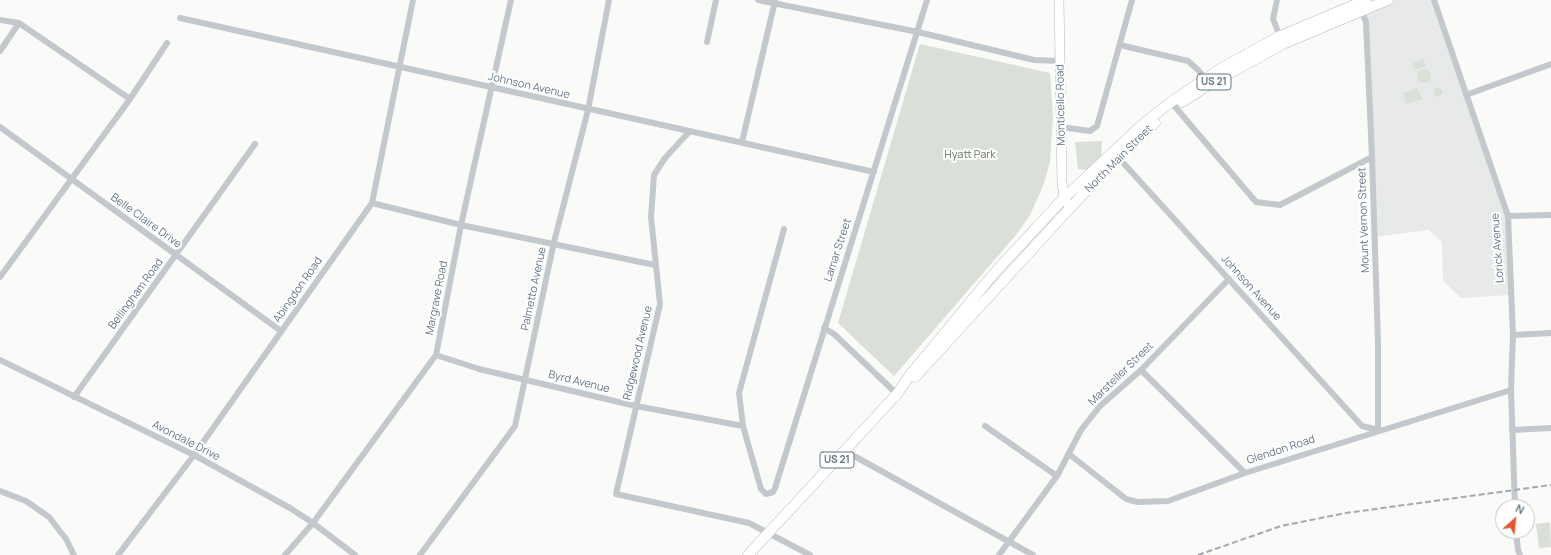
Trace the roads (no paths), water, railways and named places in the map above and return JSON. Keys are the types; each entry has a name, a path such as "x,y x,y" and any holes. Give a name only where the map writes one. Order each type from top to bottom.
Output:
{"main road":[{"name":"Monticello Road","path":"1059,0 1062,183 1064,198 1070,208"},
{"name":"North Main Street","path":"1358,7 1366,0"},
{"name":"North Main Street","path":"748,555 900,390 910,375 996,271 1064,198 1173,104 1207,81 1282,40 1358,7 1388,0"},
{"name":"North Main Street","path":"900,390 922,372 1004,278 1070,208 1116,154"}],"street":[{"name":"Abingdon Road","path":"118,555 194,455 372,203 413,0"},
{"name":"Margrave Road","path":"285,555 313,523 436,355 461,224 511,0"},
{"name":"Palmetto Avenue","path":"420,555 514,426 554,242 588,110 609,0"},
{"path":"707,42 716,0"},
{"path":"758,0 775,2 918,32 1034,60 1060,61"},
{"name":"Lamar Street","path":"743,426 761,489 766,494 774,492 927,0"},
{"path":"1061,127 1090,131 1097,126 1132,0"},
{"path":"1276,0 1273,19 1282,40"},
{"name":"Lorick Avenue","path":"1434,0 1508,216 1513,335 1512,430 1515,499"},
{"path":"742,142 775,2"},
{"name":"Mount Vernon Street","path":"1358,7 1366,22 1378,342 1378,430"},
{"name":"Johnson Avenue","path":"180,18 400,66 588,110 742,142 874,172"},
{"path":"0,20 19,23 130,99"},
{"path":"0,51 19,23"},
{"path":"0,277 130,99 167,43"},
{"path":"1120,45 1188,61 1207,81"},
{"path":"1466,95 1551,64"},
{"path":"1173,104 1256,202 1280,206 1372,156"},
{"name":"Belle Claire Drive","path":"0,127 175,256 281,331"},
{"name":"Ridgewood Avenue","path":"689,132 665,158 654,175 651,217 660,304 616,494 749,523 770,532"},
{"name":"Bellingham Road","path":"74,397 255,144"},
{"name":"Johnson Avenue","path":"1116,154 1362,426 1378,430"},
{"path":"372,203 461,224 554,242 655,265"},
{"path":"1508,216 1551,215"},
{"path":"743,426 739,393 784,229"},
{"name":"Marsteller Street","path":"999,555 1057,476 1081,430 1100,406 1141,370 1230,279"},
{"path":"824,328 834,334 900,390"},
{"path":"1513,335 1551,333"},
{"name":"Byrd Avenue","path":"436,355 479,369 636,406 743,426"},
{"name":"Avondale Drive","path":"0,360 194,455 290,508 313,523 355,555"},
{"path":"1141,370 1245,472"},
{"name":"Glendon Road","path":"1069,454 1126,499 1138,502 1168,501 1245,472 1512,390"},
{"path":"985,426 1057,476"},
{"path":"1512,430 1551,428"},
{"path":"845,451 1034,555"},
{"path":"0,491 26,501 49,517 66,539 74,555"},
{"path":"770,532 810,555"},
{"path":"1517,539 1520,555"}],"railway":[{"path":"1198,555 1281,526 1346,513 1551,485"}],"park label":[{"name":"Hyatt Park","path":"970,155"}]}
